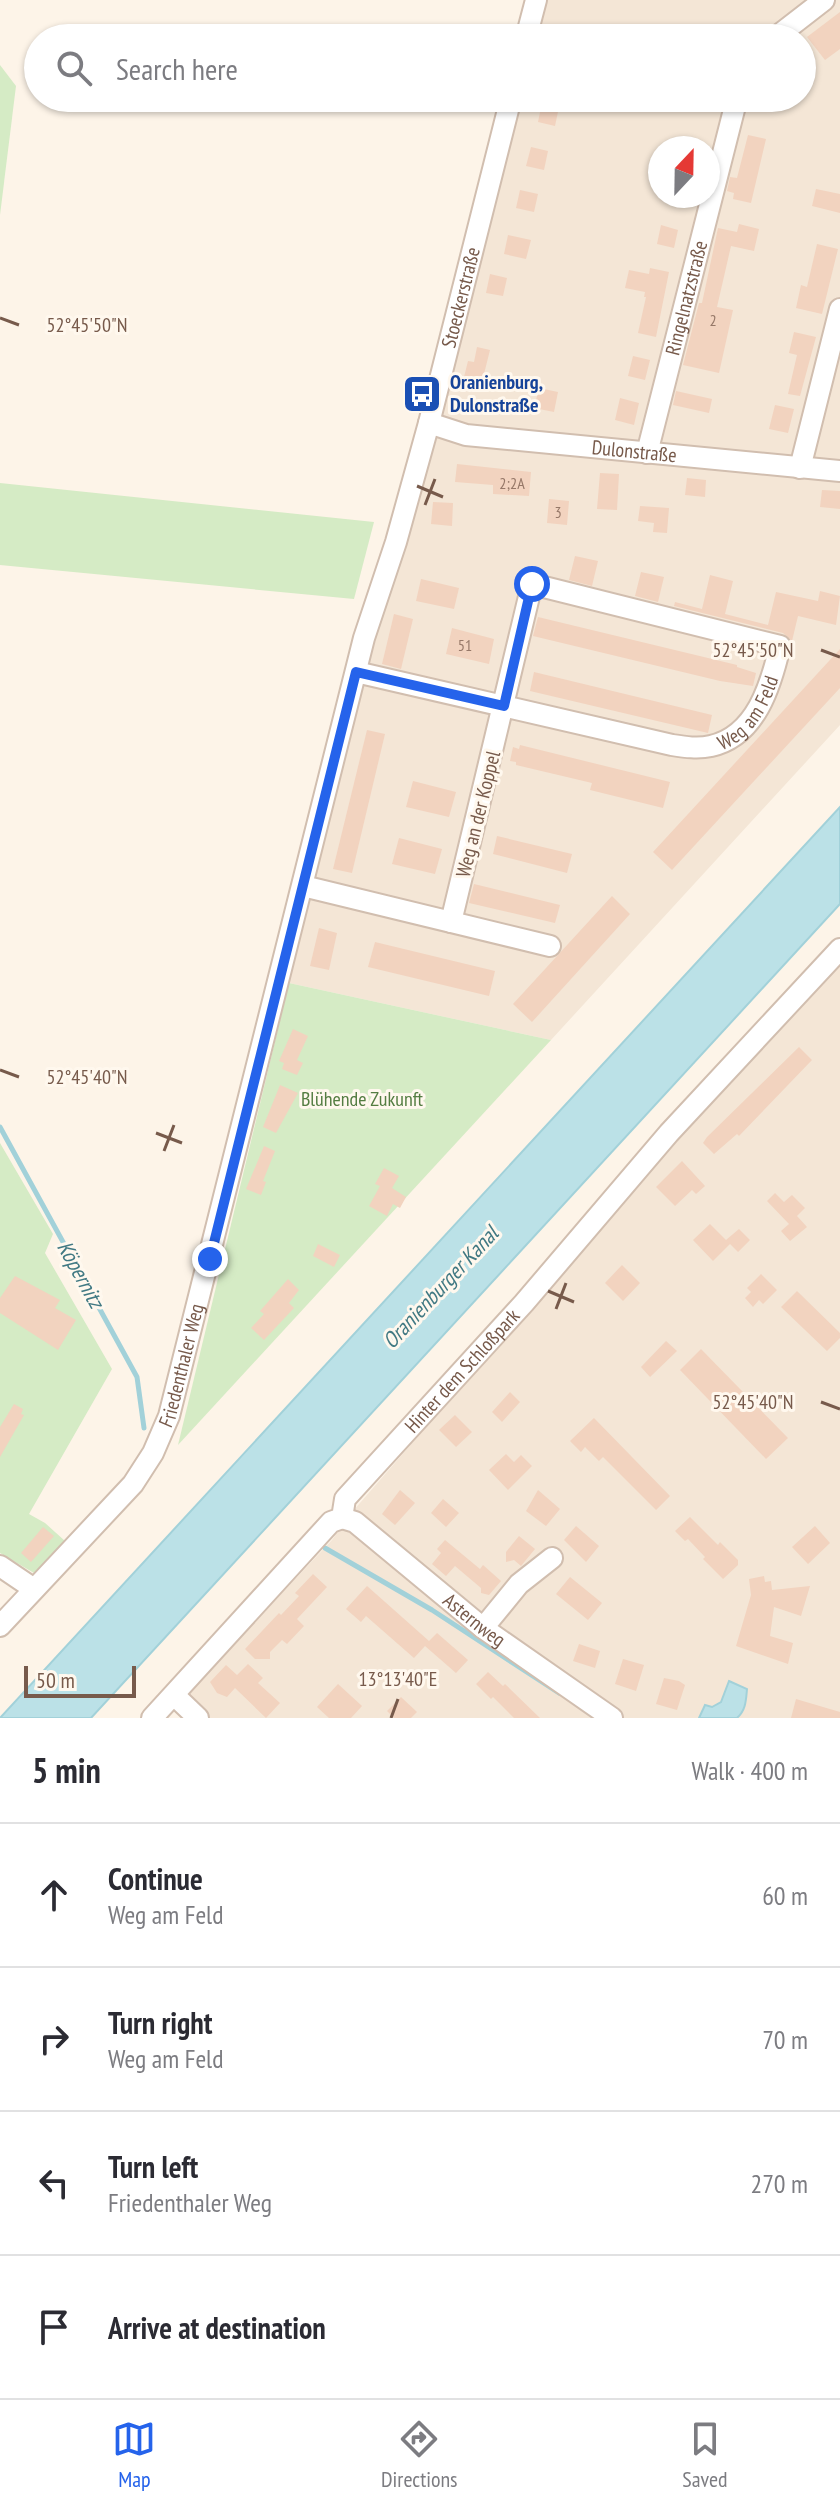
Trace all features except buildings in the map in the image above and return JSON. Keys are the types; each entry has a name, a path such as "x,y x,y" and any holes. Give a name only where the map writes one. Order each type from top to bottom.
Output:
{"street":[{"path":"530,24 536,0"},
{"path":"793,24 824,0"},
{"name":"Stoeckerstraße","path":"396,542 507,112"},
{"name":"Ringelnatzstraße","path":"647,453 733,112"},
{"path":"800,468 840,309"},
{"name":"Dulonstraße","path":"429,423 466,435 840,471"},
{"name":"Friedenthaler Weg","path":"0,1626 133,1484 153,1453 169,1416 356,672 396,542"},
{"name":"Weg am Feld","path":"356,672 672,745 695,748 712,746 729,739 750,722 772,681 780,646 532,584 504,706"},
{"name":"Weg an der Koppel","path":"451,922 504,706"},
{"path":"303,886 550,946"},
{"name":"Hinter dem Schloßpark","path":"152,1718 331,1522 342,1518 345,1499 524,1303 669,1133 840,949"},
{"name":"Asternweg","path":"342,1518 355,1522 483,1628 612,1718"},
{"path":"483,1628 519,1584 552,1558"},
{"path":"0,1566 34,1589"},
{"path":"174,1695 198,1718"}],"shaded area":[{"path":"545,0 840,0 840,725 551,1040 289,983 382,598 514,112 816,112 816,24 538,24"},
{"path":"840,965 840,1718 210,1718 186,1695 332,1540 353,1511 673,1143"}],"green space":[{"path":"0,65 16,86 0,215"},
{"path":"0,483 374,522 354,599 0,565"},
{"name":"Blühende Zukunft","path":"289,983 551,1040 178,1445"},
{"path":"0,1143 53,1234 45,1253 112,1369 29,1514 45,1523 65,1541 34,1573 0,1553"}],"water":[{"name":"Oranienburger Kanal","path":"840,807 840,904 91,1718 0,1718"},
{"path":"729,1681 747,1689 740,1715 737,1718 699,1718 705,1705 712,1707 721,1702"}],"waterway":[{"name":"Köpernitz","path":"0,1127 137,1377 144,1428"},
{"name":"Köpernitz","path":"325,1548 432,1610 559,1693"}],"place":[{"name":"Oranienburg, Dulonstraße","path":"422,394"}],"route":[{"path":"210,1259 356,672 504,706 532,584"}]}
